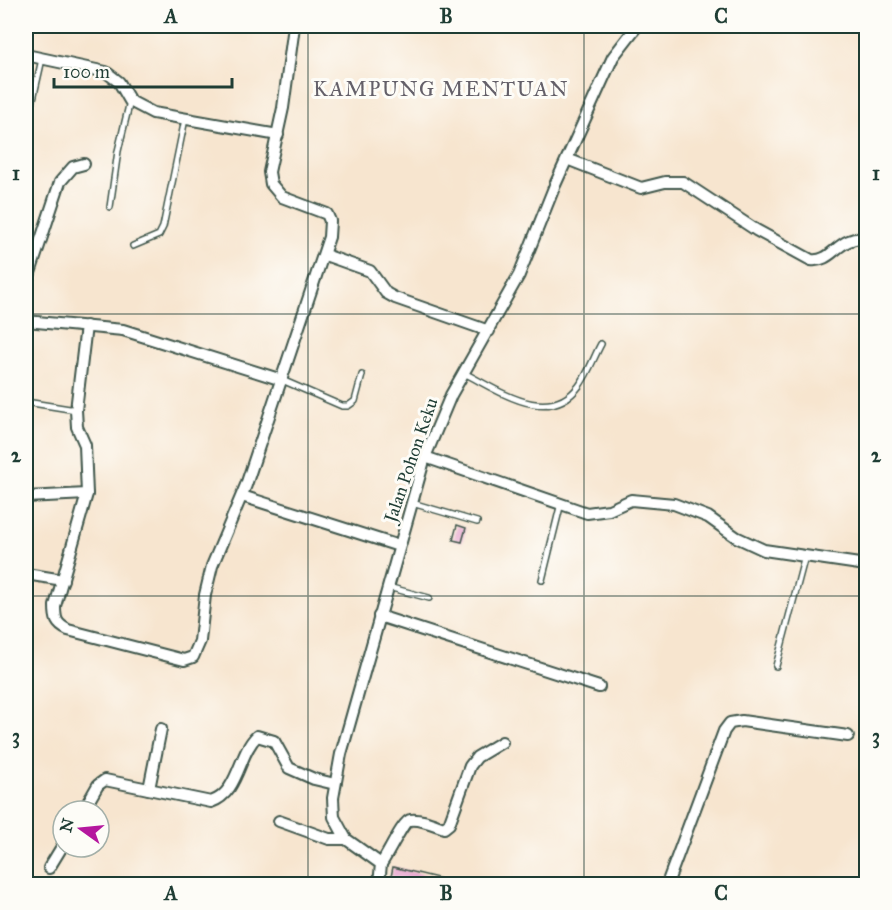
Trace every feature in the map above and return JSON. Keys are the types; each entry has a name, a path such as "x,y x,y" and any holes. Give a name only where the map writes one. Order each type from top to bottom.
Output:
{"street":[{"path":"86,327 76,411 77,427 85,445 87,494 56,606 55,618 59,626 184,660 193,657 200,641 205,595 212,566 242,496 325,255 330,221 327,214 274,192 269,172 278,135 294,26"},
{"name":"Jalan Pohon Keku","path":"346,840 334,817 335,784 425,457 436,427 463,373 519,275 567,159 614,57 635,27"},
{"path":"26,55 106,72 119,82 130,101 153,113 278,135"},
{"path":"567,159 641,188 665,182 683,182 756,230 811,260 819,261 826,258 845,241 858,238 867,239"},
{"path":"26,285 60,182 73,167 84,165"},
{"path":"325,255 370,271 386,293 395,298 489,331"},
{"path":"26,321 131,332 282,380"},
{"path":"425,457 588,513 609,510 631,500 674,504 708,517 749,544 777,553 867,565"},
{"path":"26,497 87,494"},
{"path":"242,496 399,546"},
{"path":"26,574 63,580"},
{"path":"380,616 599,687"},
{"path":"667,885 724,731 730,723 742,721 848,736"},
{"path":"149,789 160,729"},
{"path":"90,799 98,785 105,780 211,802 219,799 233,782 250,743 257,736 274,741 289,768 306,776 335,784"},
{"path":"379,885 381,864 391,851 406,822 411,819 444,828 449,824 470,766 477,757 502,742"},
{"path":"279,821 329,839 346,840 381,864"},
{"path":"49,868 54,859"}],"lane":[{"path":"622,26 635,27"},
{"path":"26,130 42,59"},
{"path":"110,207 118,151 130,101"},
{"path":"134,246 159,235 163,227 185,119"},
{"path":"463,373 526,404 542,406 564,398 579,386 601,344"},
{"path":"282,380 342,406 348,406 355,401 362,375"},
{"path":"26,402 76,411"},
{"path":"411,503 477,522"},
{"path":"542,580 561,503"},
{"path":"777,666 805,556"},
{"path":"388,587 429,598"}],"building":[{"path":"457,525 466,528 462,542 453,540"},
{"path":"393,867 450,881 450,885 402,885 405,880 391,877"}],"district":[{"name":"KAMPUNG MENTUAN","path":"441,89"}]}
